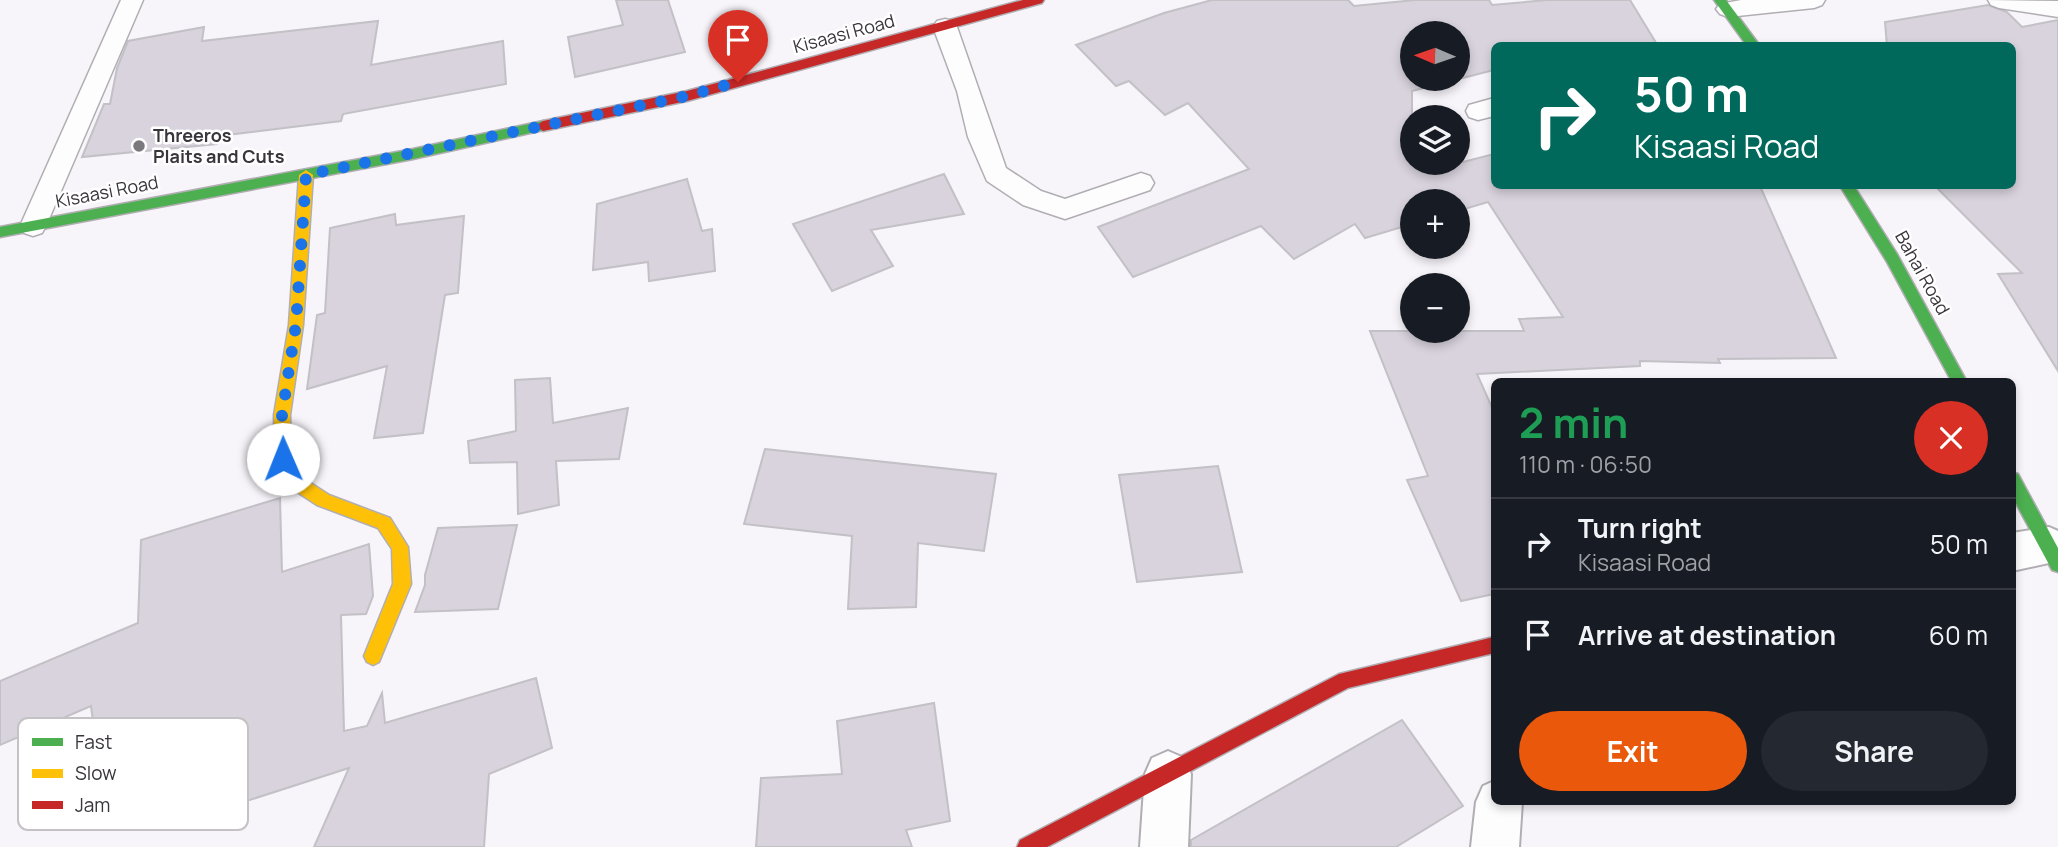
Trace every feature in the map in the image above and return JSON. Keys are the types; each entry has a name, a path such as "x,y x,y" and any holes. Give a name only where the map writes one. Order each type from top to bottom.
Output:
{"street":[{"name":"Kisaasi Road","path":"0,232 306,175 687,96 1038,0"},
{"path":"1724,5 1751,42"},
{"path":"306,175 296,324 282,415 283,459 300,485 323,500 384,523 400,547 402,584 373,656"},
{"name":"Bahai Road","path":"1849,189 1892,258 1958,378"},
{"path":"2016,490 2040,554"},
{"path":"1027,847 1345,680 1491,646"},
{"path":"1164,847 1168,774"},
{"path":"1495,847 1499,805"}],"lane":[{"path":"33,226 132,0"},
{"path":"1724,5 1814,0"},
{"path":"1999,0 2058,9"},
{"path":"945,27 996,174 1032,198 1066,209 1141,183"}],"building":[{"path":"616,0 668,0 685,52 575,77 568,37 623,25"},
{"path":"1212,0 1348,0 1354,6 1415,0 1489,0 1492,5 1547,0 1630,0 1656,42 1491,42 1491,71 1470,76 1470,21 1400,21 1400,91 1412,91 1412,105 1400,105 1400,175 1470,175 1470,160 1491,155 1491,189 1761,189 1836,358 1718,359 1720,363 1640,361 1640,366 1477,374 1491,405 1491,595 1461,601 1407,480 1428,476 1370,331 1400,331 1400,343 1470,343 1470,331 1524,331 1519,319 1563,317 1488,202 1470,207 1470,189 1400,189 1400,228 1365,238 1355,224 1294,259 1261,226 1133,277 1098,227 1249,169 1188,103 1165,115 1129,81 1116,86 1076,45 1164,13"},
{"path":"1988,5 2007,12 2022,27 2058,20 2058,371 1998,274 2022,273 1938,189 2016,189 2016,42 1887,42 1885,22"},
{"path":"378,21 371,65 503,41 506,84 343,114 341,121 219,136 217,144 82,157 104,104 110,104 117,68 128,41 204,27 202,41"},
{"path":"944,174 964,214 871,230 893,266 832,291 793,224"},
{"path":"687,179 702,231 712,229 715,271 649,281 648,262 593,270 597,204"},
{"path":"395,214 396,225 464,216 458,293 445,295 423,433 374,438 387,366 307,389 317,315 325,313 330,228"},
{"path":"550,378 553,423 628,408 619,459 556,461 559,505 518,514 517,462 470,463 468,441 516,431 515,380"},
{"path":"765,449 996,474 984,551 918,543 916,607 848,609 852,536 744,524"},
{"path":"1218,466 1242,572 1137,582 1119,475"},
{"path":"280,498 282,572 369,544 373,596 366,614 341,615 344,731 367,726 382,693 385,723 536,678 552,748 489,774 484,847 314,847 349,768 248,801 248,718 93,718 91,706 63,718 18,718 18,737 0,745 0,681 138,623 141,540"},
{"path":"517,525 498,609 415,612 425,585 425,575 438,528"},
{"path":"934,703 950,821 906,830 912,847 756,847 761,778 842,774 837,721"},
{"path":"1402,720 1463,806 1396,847 1191,847 1191,840"}],"traffic: fast":[{"path":"1720,0 1751,42"},
{"path":"0,232 413,154 543,126"},
{"path":"1849,189 1892,258 1958,378"},
{"path":"2016,486 2058,564"}],"traffic: slow":[{"path":"306,175 296,325 282,415 283,459 300,485 323,500 384,523 400,547 402,584 373,656"}],"traffic: jam":[{"path":"543,126 687,96 1038,0"},
{"path":"1027,847 1345,680 1491,646"}],"place":[{"name":"Threeros Plaits and Cuts","path":"139,146"}],"route":[{"path":"283,459 282,415 296,324 306,175 687,96 738,82"}]}
